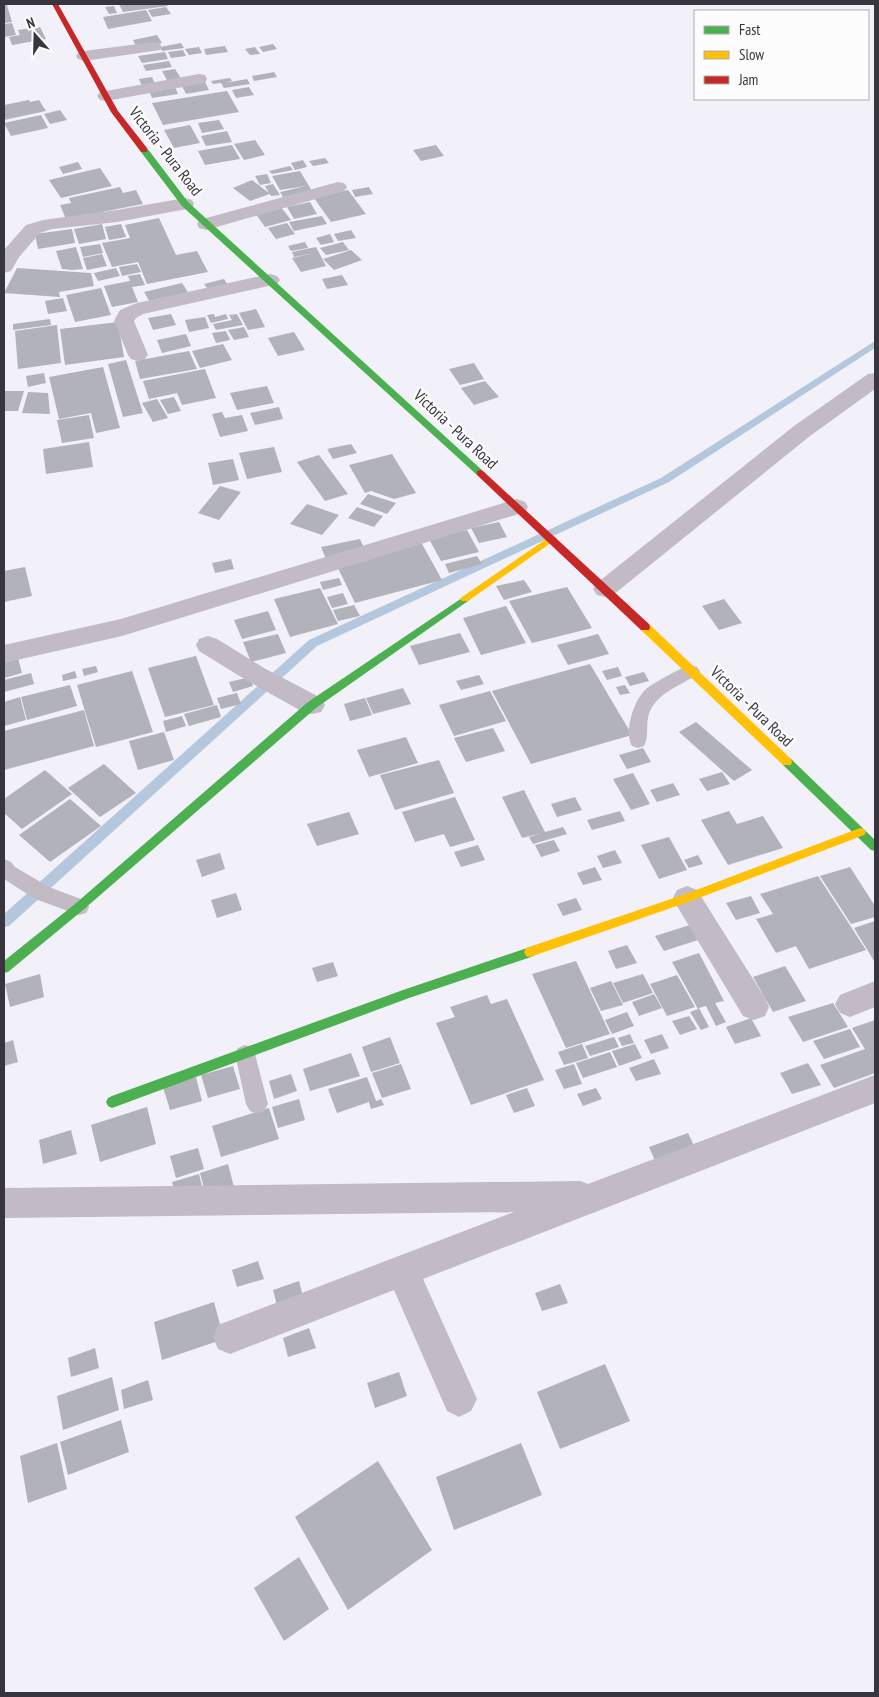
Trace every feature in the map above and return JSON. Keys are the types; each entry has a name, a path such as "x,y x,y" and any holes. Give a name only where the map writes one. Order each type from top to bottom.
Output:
{"main road":[{"name":"Victoria - Pura Road","path":"55,4 115,112 185,204 552,538 875,847"},
{"path":"4,968 79,907 312,705 552,538"},
{"path":"112,1102 407,994 687,898 860,832"}],"street":[{"path":"84,56 154,47"},
{"path":"106,96 199,79"},
{"path":"206,224 338,188"},
{"path":"7,229 34,229 50,224 117,216 185,204"},
{"path":"4,267 10,255 34,229"},
{"path":"138,355 124,321 127,314 137,309 270,280"},
{"path":"605,588 802,431 875,379"},
{"path":"4,654 122,627 517,507"},
{"path":"208,645 255,674 312,705"},
{"path":"687,898 754,1007"},
{"path":"230,1337 875,1089"},
{"path":"4,1204 597,1196"},
{"path":"403,1271 459,1399"}],"lane":[{"path":"638,741 639,718 650,695 691,671"},
{"path":"4,867 8,872 42,892 79,907"},
{"path":"245,1054 257,1104"}],"building":[{"path":"119,4 167,4 168,6 123,12"},
{"path":"4,5 7,5 12,22 4,23"},
{"path":"114,6 117,13 109,14 105,7"},
{"path":"166,7 171,14 152,17 148,10"},
{"path":"146,10 152,21 108,29 103,17"},
{"path":"12,23 16,35 4,37 4,24"},
{"path":"40,27 46,39 12,45 9,37 20,35 18,30"},
{"path":"157,35 162,43 137,48 133,40"},
{"path":"181,43 184,48 162,51 160,47"},
{"path":"273,44 277,49 263,52 259,47"},
{"path":"225,46 228,52 206,55 204,49"},
{"path":"199,47 202,53 189,55 185,49"},
{"path":"255,47 260,54 250,55 245,49"},
{"path":"183,50 186,56 171,58 168,52"},
{"path":"165,52 168,59 142,63 138,56"},
{"path":"169,61 172,67 146,71 143,65"},
{"path":"175,69 182,80 168,82 162,71"},
{"path":"274,72 277,77 254,81 252,76"},
{"path":"152,77 155,84 142,86 139,79"},
{"path":"230,78 232,81 225,83 247,79 250,84 224,88 221,83 213,84 211,81"},
{"path":"205,82 209,90 186,94 182,86"},
{"path":"175,87 178,94 152,98 149,91"},
{"path":"249,87 254,95 236,98 232,90"},
{"path":"227,91 239,112 163,125 152,103"},
{"path":"29,100 30,102 39,100 46,111 4,120 4,105"},
{"path":"60,110 67,120 50,124 44,114"},
{"path":"41,115 48,128 11,136 4,123"},
{"path":"219,120 224,129 202,133 198,123"},
{"path":"190,125 200,143 174,148 164,130"},
{"path":"227,131 232,142 206,146 201,136"},
{"path":"255,140 265,155 244,160 234,144"},
{"path":"232,145 240,159 205,165 198,151"},
{"path":"436,145 444,156 421,161 413,150"},
{"path":"325,158 329,163 313,166 309,161"},
{"path":"303,160 307,167 295,170 291,163"},
{"path":"78,162 82,169 63,174 59,167"},
{"path":"290,166 293,170 272,174 269,171"},
{"path":"100,168 112,186 61,198 49,180"},
{"path":"300,171 312,191 283,197 280,192 306,186 280,190 272,176"},
{"path":"267,174 271,183 260,185 255,176"},
{"path":"252,180 269,193 265,186 273,184 280,195 271,196 270,194 250,201 233,188"},
{"path":"120,187 123,193 136,190 143,204 66,219 60,205 71,203 69,198"},
{"path":"369,187 373,194 355,197 352,190"},
{"path":"348,190 366,214 331,222 314,198"},
{"path":"310,202 317,214 294,219 287,207"},
{"path":"280,206 291,220 265,227 255,213"},
{"path":"322,216 327,224 294,231 289,222"},
{"path":"159,218 176,255 197,251 208,272 147,284 138,262 112,267 102,243 130,238 125,225"},
{"path":"287,223 295,234 276,239 268,228"},
{"path":"102,224 106,239 79,244 74,229"},
{"path":"121,224 126,237 109,240 105,227"},
{"path":"72,229 75,243 38,249 35,234"},
{"path":"351,230 356,238 338,241 334,234"},
{"path":"330,234 334,242 321,245 316,238"},
{"path":"305,242 308,248 291,251 288,246"},
{"path":"343,242 349,250 326,255 320,248"},
{"path":"100,244 103,253 83,257 80,247"},
{"path":"76,247 83,269 62,269 56,251"},
{"path":"316,247 326,266 301,272 292,258 314,253 294,257 292,252"},
{"path":"351,250 362,260 334,270 323,259"},
{"path":"102,254 107,266 87,270 83,258"},
{"path":"137,264 141,272 122,276 119,267"},
{"path":"17,268 91,273 94,286 59,292 60,297 4,293"},
{"path":"116,268 120,276 98,281 94,273"},
{"path":"140,274 145,285 132,287 138,302 112,307 104,286 130,281 128,276"},
{"path":"342,275 348,285 327,289 322,279"},
{"path":"224,279 230,288 210,292 204,284"},
{"path":"182,283 189,294 151,304 144,292"},
{"path":"101,288 111,315 75,322 66,295"},
{"path":"63,298 67,311 48,314 45,301"},
{"path":"256,309 265,327 248,330 239,313"},
{"path":"171,314 176,325 153,330 148,318"},
{"path":"214,314 215,317 226,314 228,319 211,323 207,315"},
{"path":"237,314 243,325 216,330 213,324 232,320 229,315"},
{"path":"205,317 209,328 189,332 185,320"},
{"path":"50,319 51,325 13,330 13,324"},
{"path":"118,322 124,357 65,365 60,329"},
{"path":"57,325 61,363 18,369 15,331"},
{"path":"244,327 249,337 234,340 228,330"},
{"path":"226,331 230,340 216,343 212,333"},
{"path":"294,332 305,350 278,356 268,338"},
{"path":"186,334 191,346 162,353 157,340"},
{"path":"223,344 232,360 200,368 192,351"},
{"path":"189,351 197,369 140,379 135,361"},
{"path":"126,360 143,413 123,417 108,364"},
{"path":"474,363 484,379 460,385 449,369"},
{"path":"103,367 120,428 96,433 91,413 59,419 49,377"},
{"path":"205,369 216,398 182,405 177,393 149,399 143,381"},
{"path":"44,373 46,383 28,387 26,376"},
{"path":"485,381 499,397 474,405 461,388"},
{"path":"267,386 274,403 237,410 230,393"},
{"path":"4,391 24,391 18,411 4,411"},
{"path":"28,392 48,393 50,414 22,413"},
{"path":"174,397 181,411 168,414 160,400"},
{"path":"157,399 168,418 153,422 142,403"},
{"path":"279,407 283,419 255,425 250,413"},
{"path":"222,412 225,418 242,415 248,431 220,437 212,414"},
{"path":"89,415 94,438 62,443 57,420"},
{"path":"89,442 93,467 46,474 43,449"},
{"path":"351,444 357,453 333,459 327,449"},
{"path":"274,447 282,472 247,479 239,453"},
{"path":"392,454 416,493 394,499 371,491 365,493 349,465"},
{"path":"319,455 348,494 325,501 297,462"},
{"path":"233,459 239,480 213,485 208,463"},
{"path":"220,486 241,492 219,520 198,513"},
{"path":"368,494 396,503 387,514 360,504"},
{"path":"307,504 339,515 322,535 290,524"},
{"path":"357,507 383,516 374,527 348,518"},
{"path":"499,522 507,537 479,543 471,528"},
{"path":"467,530 479,552 441,561 429,539"},
{"path":"360,539 365,550 326,559 321,547"},
{"path":"421,542 442,580 355,603 336,564"},
{"path":"477,556 482,564 449,573 445,564"},
{"path":"231,559 234,569 215,573 212,563"},
{"path":"25,567 32,596 4,602 4,571"},
{"path":"339,578 342,585 323,590 320,582"},
{"path":"524,580 532,592 504,600 496,586"},
{"path":"567,587 592,628 532,643 509,601"},
{"path":"320,588 338,624 290,637 274,599"},
{"path":"343,593 348,604 332,608 327,597"},
{"path":"724,599 742,623 719,630 702,606"},
{"path":"354,605 360,616 338,621 333,610"},
{"path":"506,606 526,643 481,655 463,618"},
{"path":"268,611 276,630 242,639 234,620"},
{"path":"460,633 470,652 419,665 410,646"},
{"path":"278,634 286,653 251,662 243,642"},
{"path":"598,634 609,654 568,665 557,645"},
{"path":"196,656 214,705 165,717 148,668"},
{"path":"18,658 22,673 4,678 4,661"},
{"path":"590,664 632,735 531,764 492,691"},
{"path":"96,666 98,672 84,676 82,669"},
{"path":"618,667 622,676 607,680 602,671"},
{"path":"75,671 77,678 63,681 62,675"},
{"path":"132,671 153,732 96,747 77,685"},
{"path":"644,672 649,681 630,686 625,677"},
{"path":"31,673 34,684 4,692 4,680"},
{"path":"479,675 484,684 461,690 456,681"},
{"path":"250,677 253,686 233,692 229,682"},
{"path":"70,685 77,706 27,720 21,697"},
{"path":"625,685 630,693 620,695 616,687"},
{"path":"403,688 411,704 373,714 366,698"},
{"path":"490,691 506,721 454,736 439,705"},
{"path":"237,693 241,704 221,709 217,698"},
{"path":"20,697 26,720 4,726 4,702"},
{"path":"365,698 372,715 350,721 344,704"},
{"path":"217,705 221,717 189,726 184,714"},
{"path":"84,710 94,746 4,770 4,731"},
{"path":"182,716 186,726 166,732 163,721"},
{"path":"696,722 752,770 734,781 679,732"},
{"path":"493,728 505,751 466,762 454,738"},
{"path":"164,732 174,760 138,770 129,741"},
{"path":"406,737 418,763 369,777 357,750"},
{"path":"643,748 651,762 627,769 619,755"},
{"path":"439,760 454,793 395,810 380,775"},
{"path":"104,764 136,793 100,817 68,788"},
{"path":"45,770 72,794 22,829 4,813 4,799"},
{"path":"722,772 730,784 707,791 699,779"},
{"path":"633,773 650,804 631,810 613,779"},
{"path":"673,783 680,795 657,802 650,790"},
{"path":"524,790 545,832 563,827 567,834 533,844 529,837 542,833 522,838 502,797"},
{"path":"455,797 475,840 450,847 444,834 415,842 402,812"},
{"path":"575,797 582,810 557,817 551,804"},
{"path":"70,799 101,826 50,862 19,835"},
{"path":"620,811 625,821 592,830 587,820"},
{"path":"729,811 737,824 763,816 783,848 728,865 701,820"},
{"path":"349,812 359,834 317,846 307,824"},
{"path":"669,837 687,870 659,879 641,845"},
{"path":"554,840 560,851 541,857 535,845"},
{"path":"478,845 485,860 461,867 454,852"},
{"path":"615,850 622,863 603,868 597,856"},
{"path":"220,853 225,869 202,877 196,860"},
{"path":"698,855 703,864 689,868 684,860"},
{"path":"595,867 602,880 583,885 577,873"},
{"path":"850,867 875,906 875,917 851,924 820,876"},
{"path":"818,876 866,950 809,969 796,946 776,953 756,919 773,914 760,894"},
{"path":"236,893 242,910 217,918 211,900"},
{"path":"751,896 760,913 736,920 726,903"},
{"path":"576,898 582,910 563,916 557,904"},
{"path":"875,921 875,960 874,961 854,928"},
{"path":"690,925 698,940 664,951 655,936"},
{"path":"627,945 637,963 616,969 608,951"},
{"path":"699,953 724,1001 715,1003 726,1022 716,1026 706,1006 699,1008 709,1027 701,1030 690,1012 698,1009 672,962"},
{"path":"576,961 610,1034 566,1048 532,974"},
{"path":"333,962 338,976 317,982 312,968"},
{"path":"785,966 806,1001 773,1012 753,977"},
{"path":"40,974 44,997 10,1007 5,984"},
{"path":"643,974 653,993 623,1003 613,983"},
{"path":"677,975 695,1007 667,1016 650,984"},
{"path":"611,981 623,1005 601,1011 590,988"},
{"path":"654,994 662,1008 639,1016 632,1002"},
{"path":"487,995 491,1004 507,999 544,1080 471,1105 436,1023 455,1017 450,1007"},
{"path":"833,1003 848,1027 803,1042 788,1017"},
{"path":"627,1012 634,1026 612,1034 605,1020"},
{"path":"689,1016 697,1029 680,1035 672,1021"},
{"path":"751,1018 761,1036 735,1044 726,1027"},
{"path":"875,1020 875,1073 834,1088 820,1065 865,1049 852,1028"},
{"path":"850,1029 860,1047 824,1059 813,1041"},
{"path":"630,1034 634,1043 622,1046 618,1038"},
{"path":"662,1034 669,1048 651,1054 644,1040"},
{"path":"390,1037 400,1063 371,1072 362,1047"},
{"path":"614,1037 619,1047 590,1056 585,1046"},
{"path":"13,1040 18,1062 4,1066 4,1043"},
{"path":"582,1044 588,1058 564,1065 558,1052"},
{"path":"635,1044 642,1058 619,1066 612,1051"},
{"path":"610,1052 617,1067 583,1078 576,1063"},
{"path":"351,1053 360,1076 310,1091 303,1069"},
{"path":"654,1059 661,1074 636,1081 629,1068"},
{"path":"808,1063 821,1085 792,1094 780,1073"},
{"path":"401,1064 411,1089 382,1098 372,1073"},
{"path":"574,1064 582,1084 564,1089 555,1070"},
{"path":"233,1066 240,1089 208,1098 201,1075"},
{"path":"291,1074 297,1091 274,1099 269,1081"},
{"path":"196,1077 202,1101 170,1110 163,1087"},
{"path":"367,1077 376,1101 381,1099 384,1105 371,1109 369,1102 337,1113 328,1089"},
{"path":"527,1088 535,1106 514,1113 506,1095"},
{"path":"596,1088 602,1099 583,1106 577,1094"},
{"path":"299,1099 305,1120 278,1128 272,1107"},
{"path":"147,1107 156,1144 100,1162 91,1125"},
{"path":"269,1108 279,1139 221,1157 212,1126"},
{"path":"71,1130 77,1154 43,1164 39,1140"},
{"path":"688,1133 697,1152 657,1165 649,1147"},
{"path":"198,1148 204,1169 176,1178 170,1156"},
{"path":"228,1164 234,1187 206,1196 200,1173"},
{"path":"199,1174 203,1190 176,1199 172,1182"},
{"path":"258,1261 264,1279 237,1287 232,1270"},
{"path":"299,1281 304,1300 278,1309 273,1290"},
{"path":"560,1284 568,1303 542,1311 535,1293"},
{"path":"214,1302 224,1339 162,1360 154,1322"},
{"path":"309,1328 316,1348 288,1357 283,1338"},
{"path":"95,1348 99,1368 71,1377 68,1358"},
{"path":"605,1364 630,1421 560,1449 537,1392"},
{"path":"399,1372 407,1396 375,1408 367,1383"},
{"path":"112,1377 119,1410 63,1430 57,1396"},
{"path":"148,1380 153,1400 124,1409 121,1390"},
{"path":"121,1420 129,1452 68,1475 60,1442"},
{"path":"57,1443 67,1489 28,1503 20,1456"},
{"path":"521,1443 542,1495 454,1530 436,1477"},
{"path":"378,1461 432,1550 348,1610 295,1517"},
{"path":"299,1557 329,1609 284,1641 254,1588"}],"waterway":[{"path":"4,922 313,643 665,480 875,344"}],"traffic: fast":[{"path":"144,150 185,204 480,473"},
{"path":"4,968 79,907 312,705 465,599"},
{"path":"787,762 875,847"},
{"path":"112,1102 407,994 530,952"}],"traffic: slow":[{"path":"465,599 552,538"},
{"path":"645,627 787,762"},
{"path":"530,952 687,898 860,832"}],"traffic: jam":[{"path":"55,4 115,112 144,150"},
{"path":"480,473 645,627"}]}
